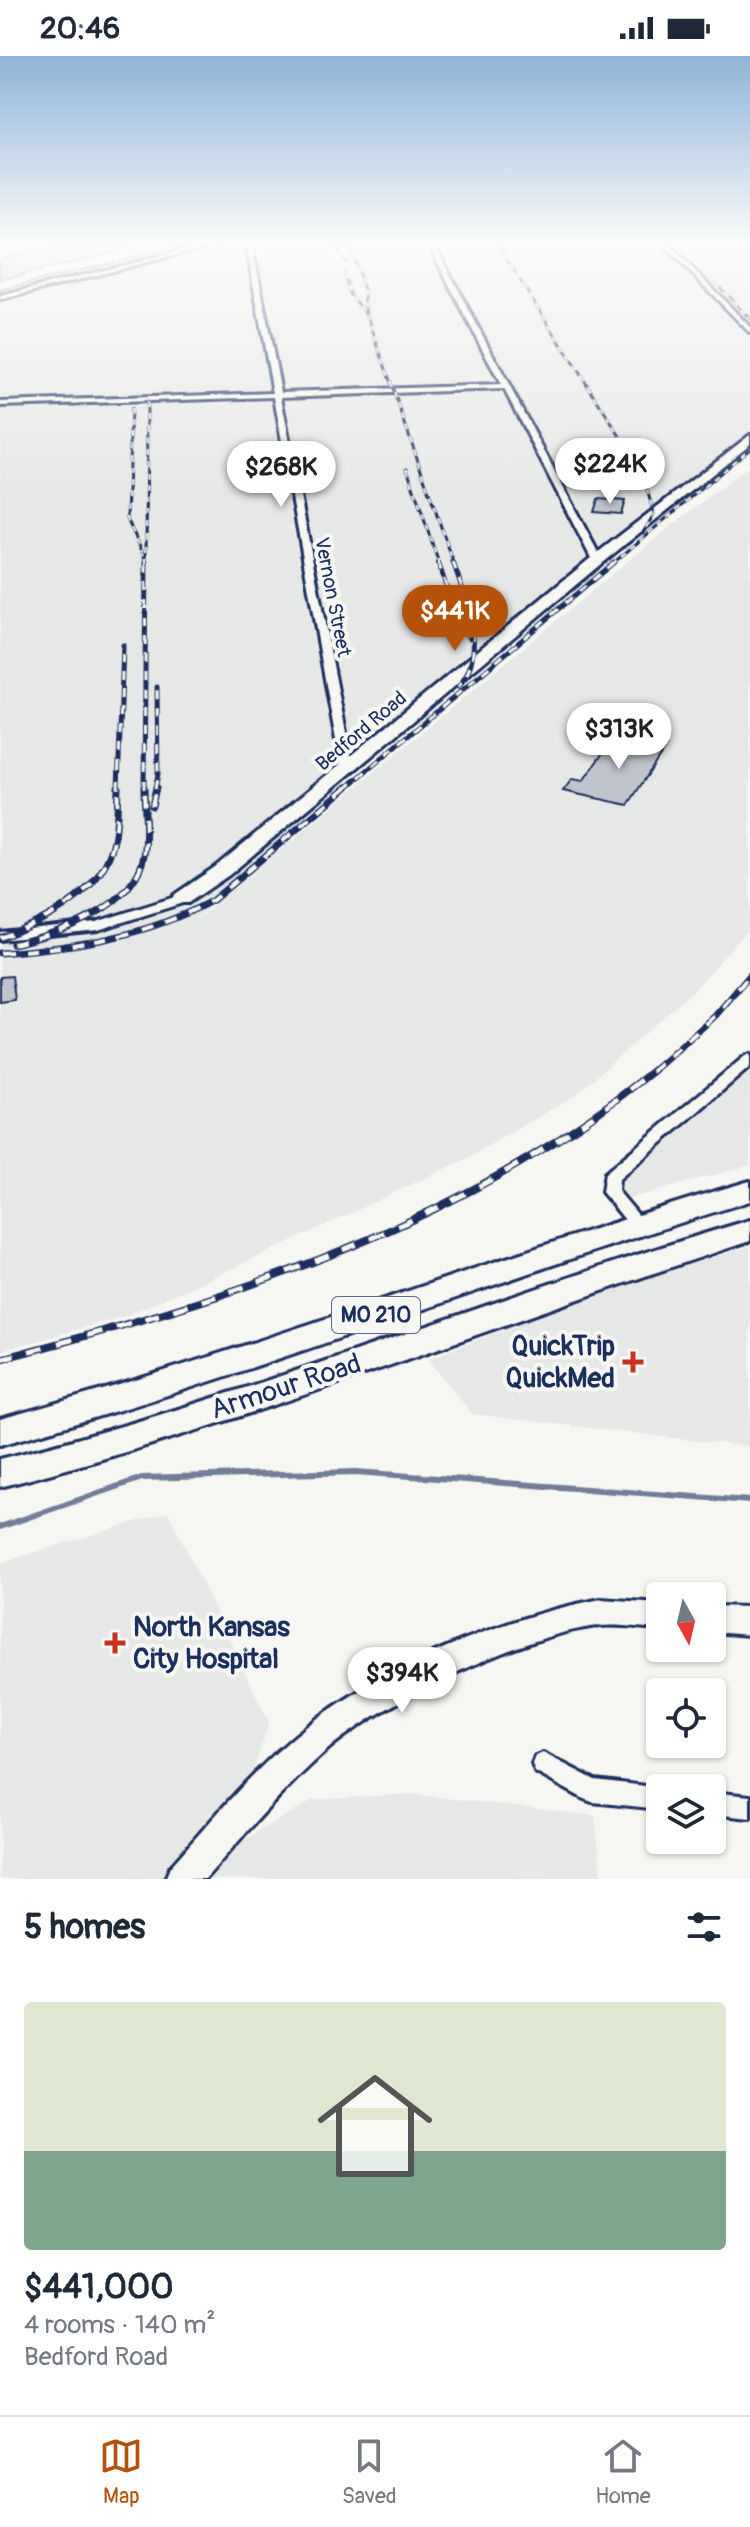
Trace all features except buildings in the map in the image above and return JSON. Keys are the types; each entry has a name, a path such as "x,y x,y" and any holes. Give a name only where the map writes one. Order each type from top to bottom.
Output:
{"highway":[{"name":"Armour Road","path":"0,1432 182,1382 637,1223 750,1191"},
{"path":"675,1254 676,1229 698,1205"},
{"name":"Armour Road","path":"0,1473 68,1457 277,1392 750,1230"}],"street":[{"name":"Vernon Street","path":"264,329 347,768"},
{"path":"475,329 597,560"},
{"path":"0,404 505,387"},
{"name":"Bedford Road","path":"181,899 222,871 597,560 750,438"},
{"path":"0,936 98,926 181,899"},
{"path":"637,1223 610,1192 611,1177 750,1059"},
{"path":"182,1879 259,1793 316,1739 369,1702 466,1654 550,1622 601,1612 646,1615"},
{"path":"726,1620 750,1621"},
{"path":"543,1764 592,1791 646,1797"},
{"path":"726,1804 750,1807"}],"shaded area":[{"path":"0,329 750,329 750,439 473,664 185,929 645,547 750,465 750,927 696,988 574,1096 466,1159 125,1316 0,1351"},
{"path":"750,1067 750,1165 621,1201 617,1194 621,1181"},
{"path":"750,1246 750,1447 472,1414 428,1359 601,1291"},
{"name":"North Kansas City Hospital","path":"168,1512 269,1722 228,1849 313,1800 411,1794 595,1816 602,1879 0,1879 0,1563"}],"waterway":[{"path":"0,1527 142,1478 356,1472 750,1501"}],"railway":[{"path":"372,329 454,564"},
{"path":"551,329 641,469 654,514 643,533"},
{"path":"146,564 147,402"},
{"path":"131,409 127,519 145,557"},
{"path":"612,564 750,448"},
{"path":"407,468 439,564"},
{"path":"144,787 146,562"},
{"path":"438,562 454,609 470,638"},
{"path":"453,562 468,609 473,643 467,673 458,687"},
{"path":"345,789 614,562"},
{"path":"118,789 123,645"},
{"path":"155,789 158,774 157,687"},
{"path":"0,938 50,915 94,880 105,865 114,841 118,787"},
{"path":"13,944 92,916 126,890 138,874 144,855 144,787"},
{"path":"152,806 156,787"},
{"path":"0,953 110,938 188,913 213,900 347,787"},
{"path":"652,1072 715,1016 750,975"},
{"path":"0,1359 174,1310 344,1250 505,1172 581,1124 654,1070"}],"place":[{"name":"QuickTrip QuickMed","path":"633,1362"},
{"name":"North Kansas City Hospital","path":"115,1643"}]}
